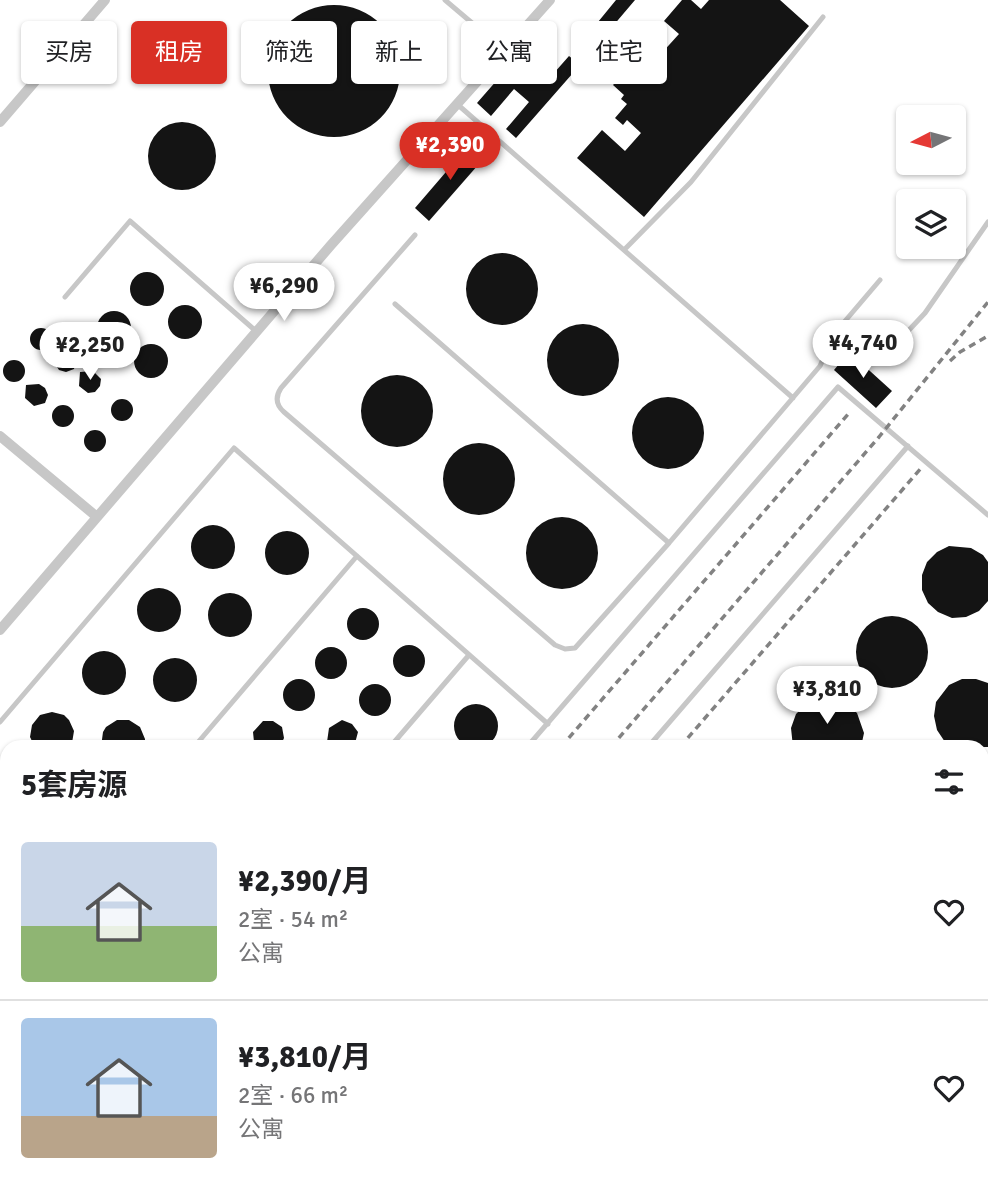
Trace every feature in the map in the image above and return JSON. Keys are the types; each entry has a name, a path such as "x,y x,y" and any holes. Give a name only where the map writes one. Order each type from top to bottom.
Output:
{"street":[{"path":"0,122 105,0"},
{"path":"531,21 550,0"},
{"path":"0,630 475,84"},
{"path":"0,436 97,517"}],"lane":[{"path":"445,0 470,21"},
{"path":"624,250 691,182 823,17"},
{"path":"457,104 793,398"},
{"path":"65,297 130,221 257,332"},
{"path":"881,360 925,313 988,222"},
{"path":"415,235 281,388 277,398 280,408 559,648 570,649 579,645 669,543 820,366 834,334 880,280"},
{"path":"395,304 669,543"},
{"path":"533,740 838,387 988,515"},
{"path":"654,740 908,446"},
{"path":"0,722 234,448 548,724"},
{"path":"200,740 357,556"},
{"path":"396,740 469,655"}],"building":[{"path":"616,0 635,0 617,21 599,21"},
{"path":"682,0 691,0 701,9 709,0 780,0 809,26 644,217 577,158 602,130 625,151 641,133 627,120 623,125 615,118 627,104 621,99 624,95 613,85 667,84 667,47 679,34 664,21"},
{"path":"334,5 359,10 376,21 351,21 351,84 398,84 389,107 370,126 347,135 321,135 298,126 279,107 270,84 337,84 337,21 292,21 309,10"},
{"path":"569,56 571,58 571,75 516,138 506,129 529,102 514,89 491,116 477,103 494,84 557,84 557,70"},
{"path":"182,122 195,125 206,132 213,143 216,156 213,169 206,180 195,187 182,190 169,187 158,180 151,169 148,156 151,143 158,132 169,125"},
{"path":"470,144 485,157 429,221 415,208"},
{"path":"509,253 528,263 536,275 536,303 528,315 516,323 495,325 476,315 468,303 466,282 476,263 488,255"},
{"path":"147,272 159,277 164,289 159,301 147,306 135,301 130,289 135,277"},
{"path":"185,305 197,310 202,322 197,334 185,339 173,334 168,322 173,310"},
{"path":"114,311 126,316 131,328 126,340 114,345 102,340 97,328 102,316"},
{"path":"590,324 609,334 617,346 617,374 609,386 597,394 576,396 557,386 549,374 547,353 557,334 569,326"},
{"path":"37,328 45,328 52,335 52,343 45,350 37,350 30,343 30,335"},
{"path":"151,344 163,349 168,361 163,373 151,378 139,373 134,361 139,349"},
{"path":"64,349 74,354 76,361 74,369 66,372 59,370 53,361 54,351"},
{"path":"849,352 892,391 876,408 834,370"},
{"path":"10,360 18,360 25,367 25,375 18,382 10,382 3,375 3,367"},
{"path":"93,371 101,379 100,386 95,392 88,393 79,386 80,372"},
{"path":"390,375 404,375 423,385 433,404 433,418 423,437 404,447 390,447 371,437 361,418 361,404 371,385"},
{"path":"39,384 45,388 48,395 45,403 34,406 25,398 26,385"},
{"path":"675,397 694,407 702,419 702,447 694,459 682,467 661,469 642,459 634,447 632,426 642,407 654,399"},
{"path":"118,399 126,399 133,406 133,414 126,421 118,421 111,414 111,406"},
{"path":"59,405 67,405 74,412 74,420 67,427 59,427 52,420 52,412"},
{"path":"91,430 99,430 106,437 106,445 99,452 91,452 84,445 84,437"},
{"path":"472,443 486,443 505,453 515,472 515,486 505,505 486,515 472,515 453,505 443,486 443,472 453,453"},
{"path":"569,517 588,527 596,539 596,567 588,579 576,587 555,589 536,579 528,567 526,546 536,527 548,519"},
{"path":"213,525 228,532 235,547 228,562 213,569 198,562 191,547 198,532"},
{"path":"287,531 302,538 309,553 302,568 287,575 272,568 265,553 272,538"},
{"path":"949,546 971,548 983,555 988,562 988,601 979,611 966,617 952,618 938,612 928,603 922,590 922,575 927,562 937,552"},
{"path":"159,588 174,595 181,610 174,625 159,632 144,625 137,610 144,595"},
{"path":"230,593 245,600 252,615 245,630 230,637 215,630 208,615 215,600"},
{"path":"363,608 374,613 379,624 374,635 363,640 352,635 347,624 352,613"},
{"path":"899,616 918,626 926,638 926,666 918,678 906,686 885,688 866,678 858,666 856,645 866,626 878,618"},
{"path":"409,645 420,650 425,661 420,672 409,677 398,672 393,661 398,650"},
{"path":"331,647 342,652 347,663 342,674 331,679 320,674 315,663 320,652"},
{"path":"104,651 119,658 126,673 119,688 104,695 89,688 82,673 89,658"},
{"path":"175,658 190,665 197,680 190,695 175,702 160,695 153,680 160,665"},
{"path":"299,679 310,684 315,695 310,706 299,711 288,706 283,695 288,684"},
{"path":"962,679 976,679 988,683 988,740 944,740 937,730 934,716 936,702 949,685"},
{"path":"375,684 386,689 391,700 386,711 375,716 364,711 359,700 364,689"},
{"path":"826,697 846,703 857,713 864,733 862,740 792,740 791,728 796,714 806,704"},
{"path":"468,706 484,706 496,718 498,726 492,740 460,740 456,734 456,718"},
{"path":"52,712 64,715 74,731 72,740 32,740 32,725 40,715"},
{"path":"117,720 129,720 140,727 145,740 102,740 106,727"},
{"path":"342,720 352,724 358,732 356,740 327,740 329,728"},
{"path":"263,721 273,721 282,727 284,738 254,740 253,732"}],"railway":[{"path":"617,740 879,437 988,302"},
{"path":"950,361 988,336"},
{"path":"567,740 849,413"},
{"path":"686,740 922,467"}]}
